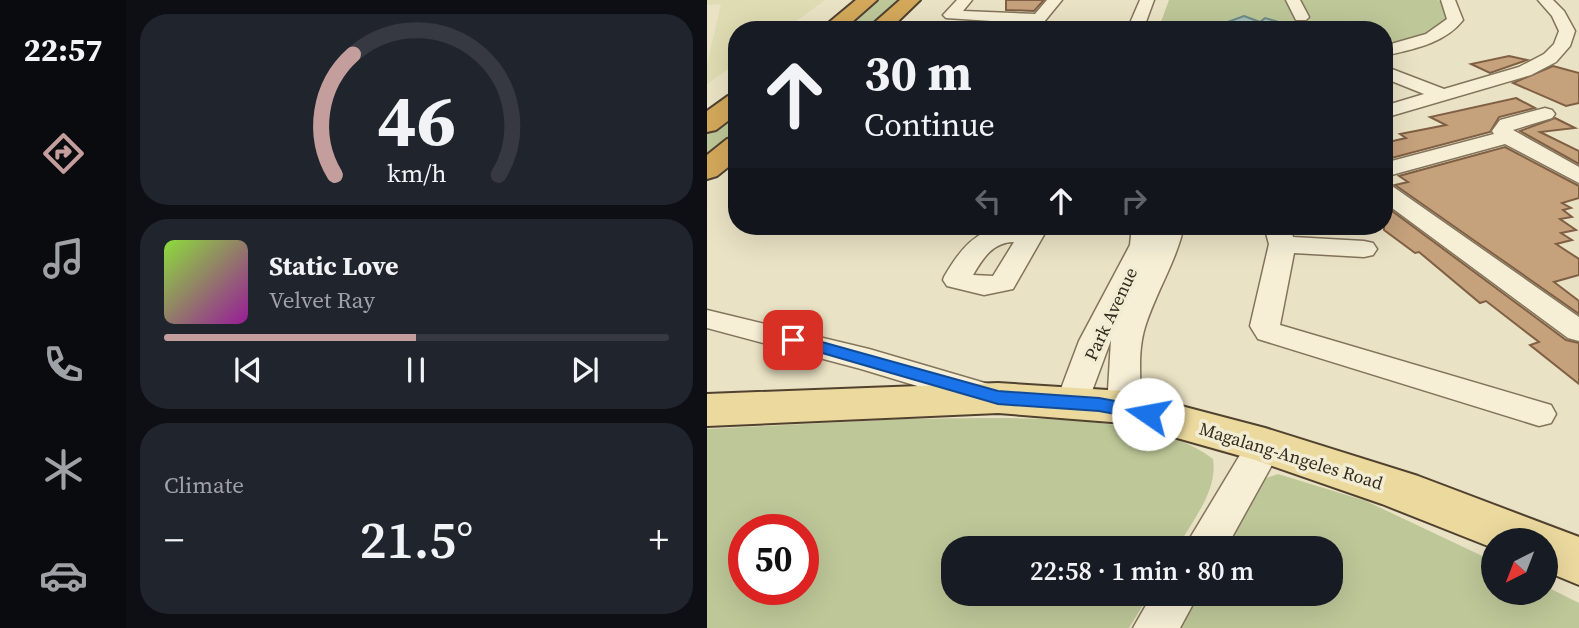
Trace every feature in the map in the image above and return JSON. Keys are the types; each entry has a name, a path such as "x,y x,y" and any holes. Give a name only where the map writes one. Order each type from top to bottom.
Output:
{"highway":[{"path":"841,21 868,0"},
{"path":"886,21 911,0"},
{"path":"707,124 728,108"},
{"path":"707,170 728,152"}],"main road":[{"name":"Magalang-Angeles Road","path":"707,410 998,398 1124,407 1265,444 1400,490 1499,528"},
{"path":"1558,552 1579,562"}],"street":[{"path":"965,0 951,15 1039,19 1055,0"},
{"path":"1139,21 1147,0"},
{"path":"1293,0 1301,17"},
{"path":"1393,49 1428,39 1450,25 1455,20 1448,0"},
{"path":"1393,110 1525,71 1550,58 1562,46 1567,31 1559,14 1545,0"},
{"path":"1393,75 1443,95"},
{"path":"1545,114 1504,126 1502,131 1508,137 1579,176"},
{"path":"1393,168 1508,137"},
{"path":"1393,197 1579,331"},
{"name":"Park Avenue","path":"1073,402 1095,341 1143,245 1144,235"},
{"name":"Park Avenue","path":"1124,407 1126,342 1133,320 1167,250 1170,235"},
{"path":"1364,249 1280,235 1265,326 1269,332 1539,414"},
{"path":"707,319 869,360 998,398"},
{"path":"1211,536 1265,444"},
{"path":"1156,628 1169,606"}],"shaded area":[{"path":"707,0 825,0 796,21 728,21 728,69 707,84 707,65 721,4 707,5"}],"green space":[{"path":"876,0 903,0 878,21 849,21"},
{"path":"1169,0 1437,0 1444,3 1450,13 1444,28 1393,46 1393,21 1161,21"},
{"path":"728,114 728,144 707,161 707,130"},
{"path":"900,419 1063,420 1149,431 1185,443 1213,459 1214,471 1208,494 1184,536 941,536 941,606 1142,606 1129,628 707,628 707,429"},
{"path":"1278,474 1366,501 1481,555 1481,606 1557,606 1558,592 1579,603 1579,628 1180,628 1193,606 1343,606 1343,536 1232,536 1266,478"}],"water":[{"path":"1244,16 1257,21 1230,21"}],"building":[{"path":"1006,0 1044,0 1034,11 1006,10"},
{"path":"1509,56 1527,60 1490,73 1471,64"},
{"path":"1553,66 1579,73 1579,103 1566,106 1513,83"},
{"path":"1516,98 1535,108 1499,117 1490,132 1393,158 1393,141 1406,138 1400,134 1446,125 1430,117"},
{"path":"1555,118 1575,128 1540,132 1579,151 1579,164 1520,131"},
{"path":"1505,147 1579,186 1579,198 1562,203 1571,208 1563,210 1572,217 1560,219 1576,230 1561,233 1572,240 1556,244 1579,259 1579,275 1554,282 1579,301 1579,314 1395,185 1408,182 1399,176"},
{"path":"1393,212 1566,340 1579,343 1579,384 1530,345 1539,342 1486,301 1480,303 1419,252 1415,253 1391,235 1393,235"}],"route":[{"path":"793,340 998,398 1124,407 1148,414"}]}
